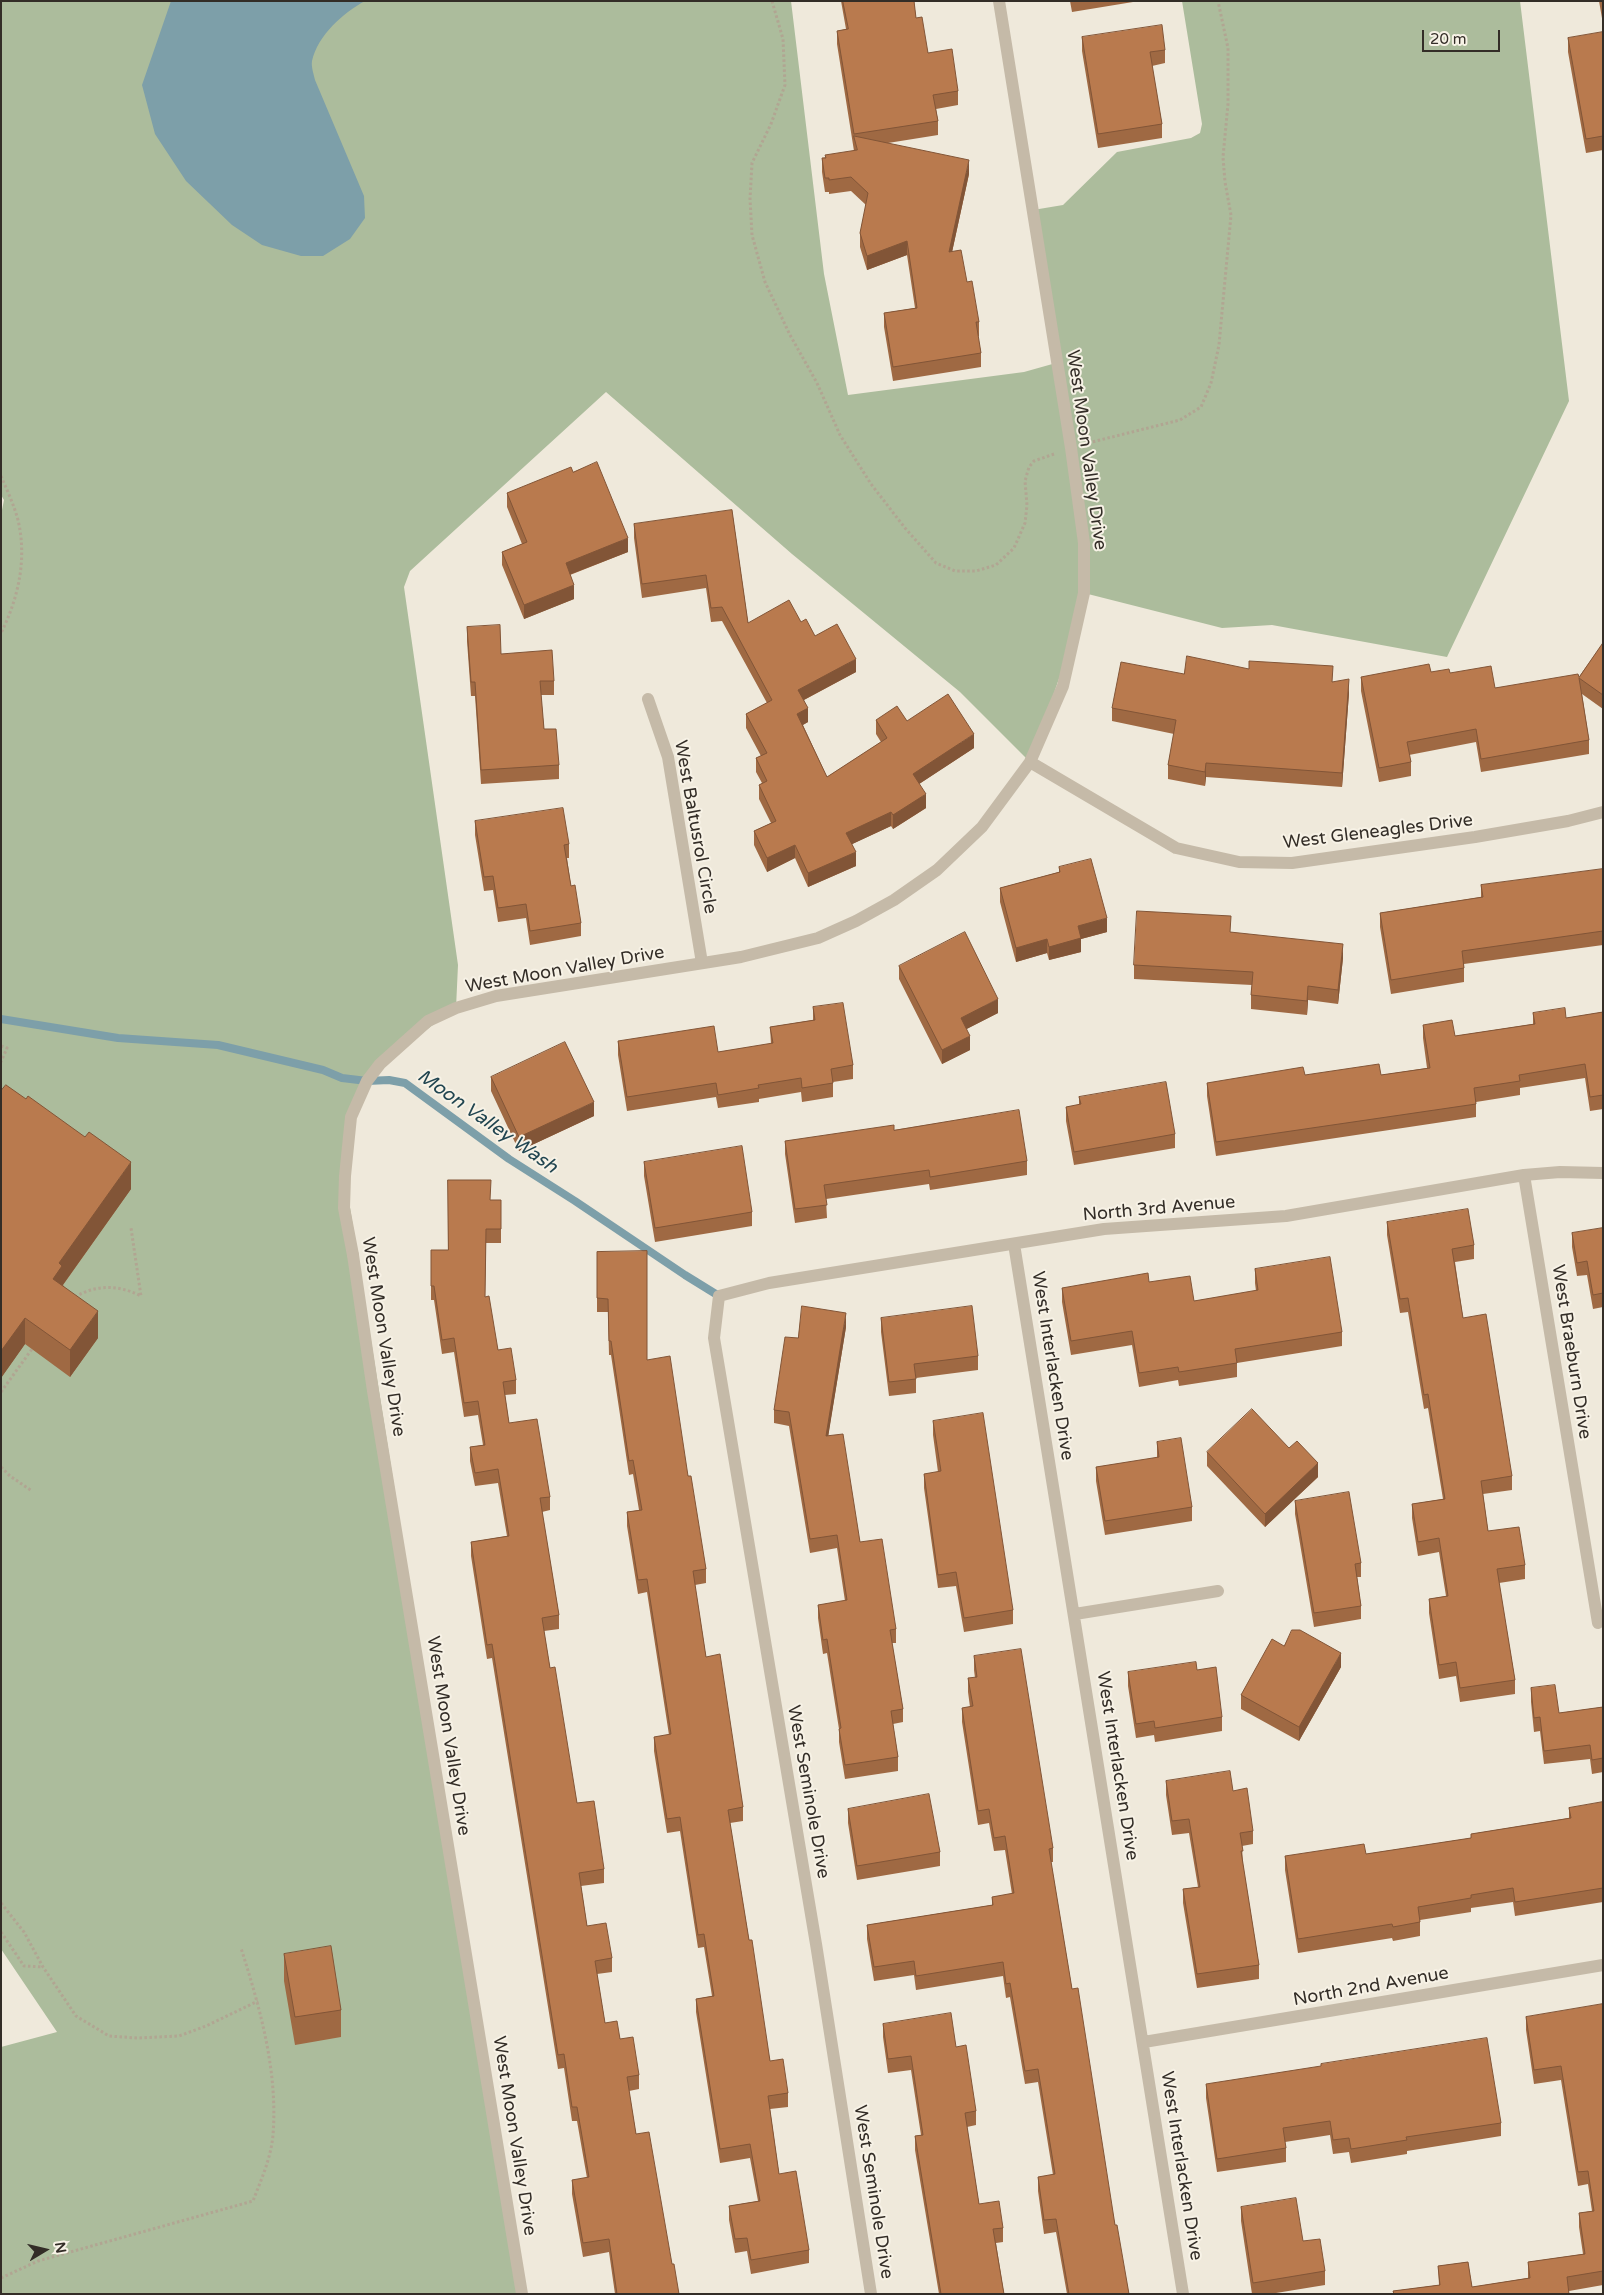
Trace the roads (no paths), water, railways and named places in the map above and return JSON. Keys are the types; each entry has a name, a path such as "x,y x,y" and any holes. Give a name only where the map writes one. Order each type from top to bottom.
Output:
{"street":[{"name":"West Moon Valley Drive","path":"522,2294 344,1208 351,1117 367,1081 380,1064 428,1021 456,1008 496,996 741,957 818,938 856,921 894,900 937,870 982,827 1030,762 1063,686 1084,593 1084,543 1071,448 999,1"},
{"name":"West Baltusrol Circle","path":"648,699 668,757 702,964"},
{"name":"West Gleneagles Drive","path":"1030,762 1176,848 1239,862 1292,863 1475,837 1568,821 1603,812"},
{"name":"North 3rd Avenue","path":"719,1296 770,1283 1104,1229 1286,1216 1524,1175 1560,1172 1603,1173"},
{"name":"West Braeburn Drive","path":"1524,1175 1598,1622"},
{"name":"West Interlacken Drive","path":"1014,1244 1184,2294"},
{"name":"West Seminole Drive","path":"719,1296 714,1338 816,1944 871,2294"},
{"path":"1075,1614 1218,1591"},
{"name":"North 2nd Avenue","path":"1144,2042 1603,1965"}],"water":[{"path":"171,1 365,1 340,18 332,26 320,42 312,61 315,80 364,196 365,218 350,239 323,256 301,256 262,245 232,225 186,181 155,134 142,85"}],"waterway":[{"name":"Moon Valley Wash","path":"1,1019 118,1038 218,1045 323,1070 342,1078 367,1081 389,1080 405,1083 509,1159 719,1296"}]}
